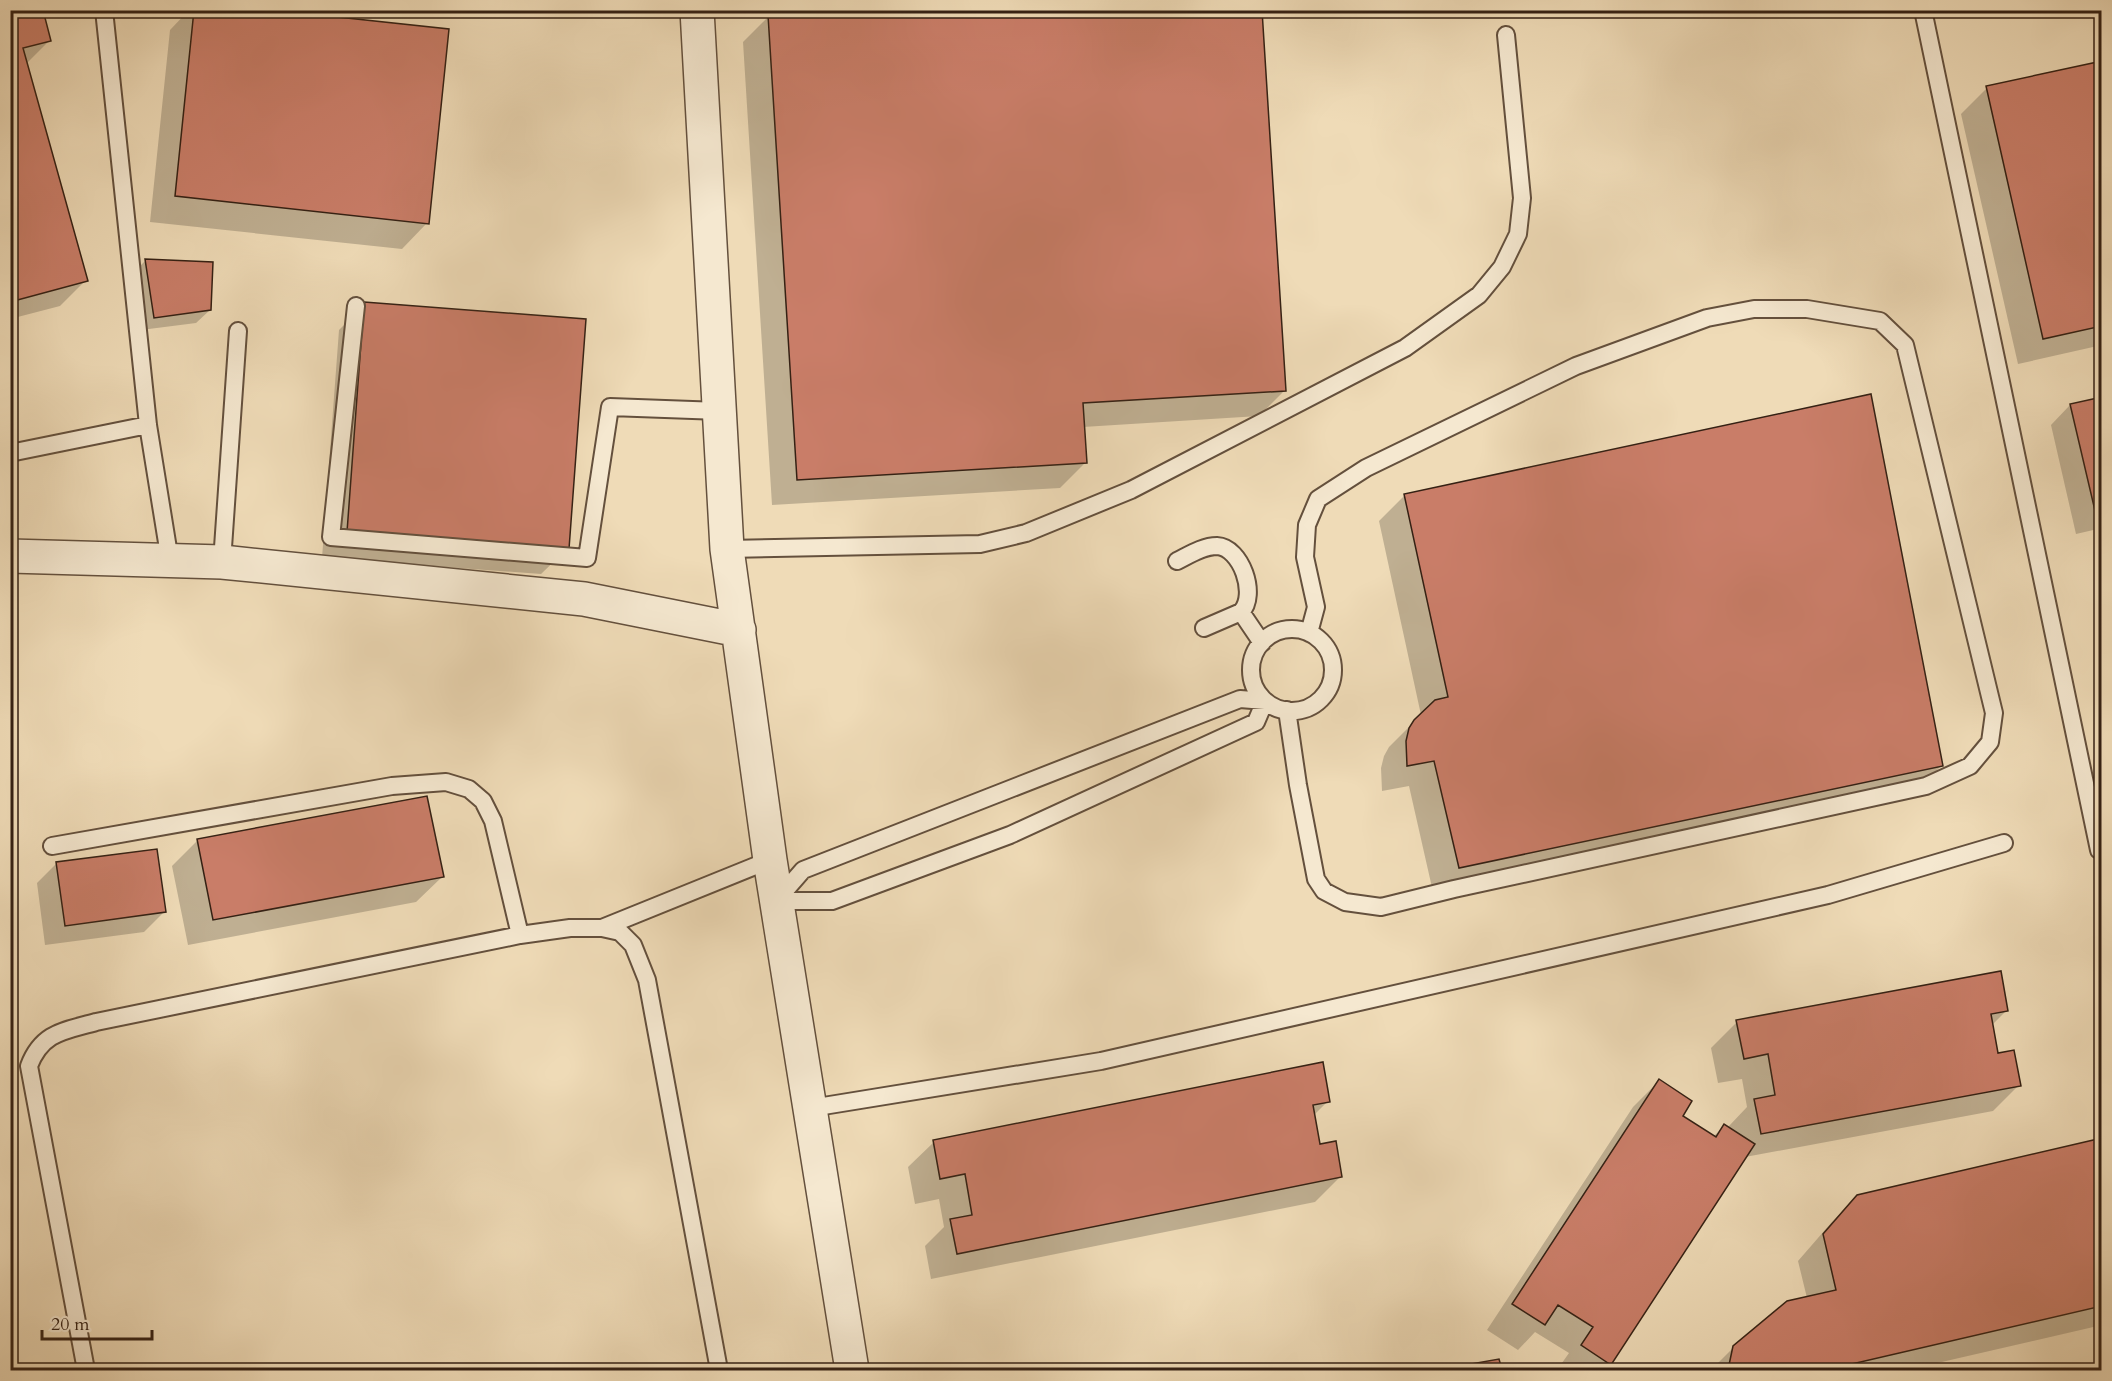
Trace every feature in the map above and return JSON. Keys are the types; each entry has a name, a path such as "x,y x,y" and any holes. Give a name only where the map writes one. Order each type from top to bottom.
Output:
{"street":[{"path":"697,10 727,549 776,901 852,1371"},
{"path":"10,556 222,562 584,599 739,630"}],"lane":[{"path":"104,10 148,425 170,561"},
{"path":"1923,10 2099,850 2102,851"},
{"path":"727,549 980,544 1026,533 1131,490 1405,348 1479,296 1502,267 1518,234 1522,198 1506,35"},
{"path":"356,306 331,537 587,558 610,407 720,411"},
{"path":"1287,710 1316,879 1324,891 1344,902 1381,907 1926,786 1970,766 1990,742 1994,713 1905,345 1880,321 1807,309 1754,309 1707,318 1576,366 1366,468 1327,493 1318,499 1307,525 1305,557 1316,607 1309,633"},
{"path":"222,562 238,331"},
{"path":"10,453 148,425"},
{"path":"1177,561 1208,547 1220,546 1230,551 1246,578 1249,588 1248,602 1241,612 1204,628"},
{"path":"1241,612 1262,643"},
{"path":"776,901 803,870 1240,699 1265,701 1279,709 1287,710 1298,710 1317,703 1326,694 1334,671 1331,655 1325,645 1309,633 1297,629 1274,633 1262,643 1253,657 1251,672 1254,684 1265,701"},
{"path":"776,901 832,901 1010,835 1256,722 1265,701"},
{"path":"52,846 392,786 446,782 469,789 483,801 493,821 520,935"},
{"path":"811,1108 1101,1061 1828,895 2004,843"},
{"path":"602,928 770,860"},
{"path":"86,1371 29,1066 35,1051 53,1035 96,1022 520,935 570,928 602,928 620,932 633,945 647,980 719,1371"}],"building":[{"path":"10,10 43,10 51,41 23,48 88,281 10,302"},
{"path":"194,10 272,10 449,29 429,224 175,196"},
{"path":"836,10 1262,10 1286,391 1083,403 1087,463 797,480 768,15"},
{"path":"2102,61 2102,326 2043,339 1986,86"},
{"path":"145,259 213,262 211,310 154,318"},
{"path":"364,302 586,319 569,549 347,532"},
{"path":"1871,394 1943,766 1459,868 1434,761 1407,766 1406,741 1409,728 1435,700 1448,697 1404,494"},
{"path":"2102,397 2102,514 2096,515 2070,404"},
{"path":"427,796 444,877 213,920 197,839"},
{"path":"157,849 166,912 65,926 56,862"},
{"path":"2001,971 2008,1011 1991,1014 1998,1053 2014,1050 2021,1086 1761,1134 1754,1099 1775,1095 1768,1054 1744,1059 1736,1020"},
{"path":"1323,1062 1330,1102 1313,1105 1320,1144 1336,1141 1342,1177 957,1254 950,1219 972,1215 965,1174 940,1179 933,1140"},
{"path":"1659,1079 1692,1101 1683,1116 1716,1137 1724,1124 1755,1144 1611,1365 1581,1345 1593,1327 1558,1305 1545,1325 1512,1304"},
{"path":"2102,1138 2102,1306 1826,1370 1716,1370 1715,1368 1729,1365 1733,1346 1787,1301 1836,1290 1823,1234 1857,1195"},
{"path":"1499,1359 1502,1370 1437,1370"}]}
